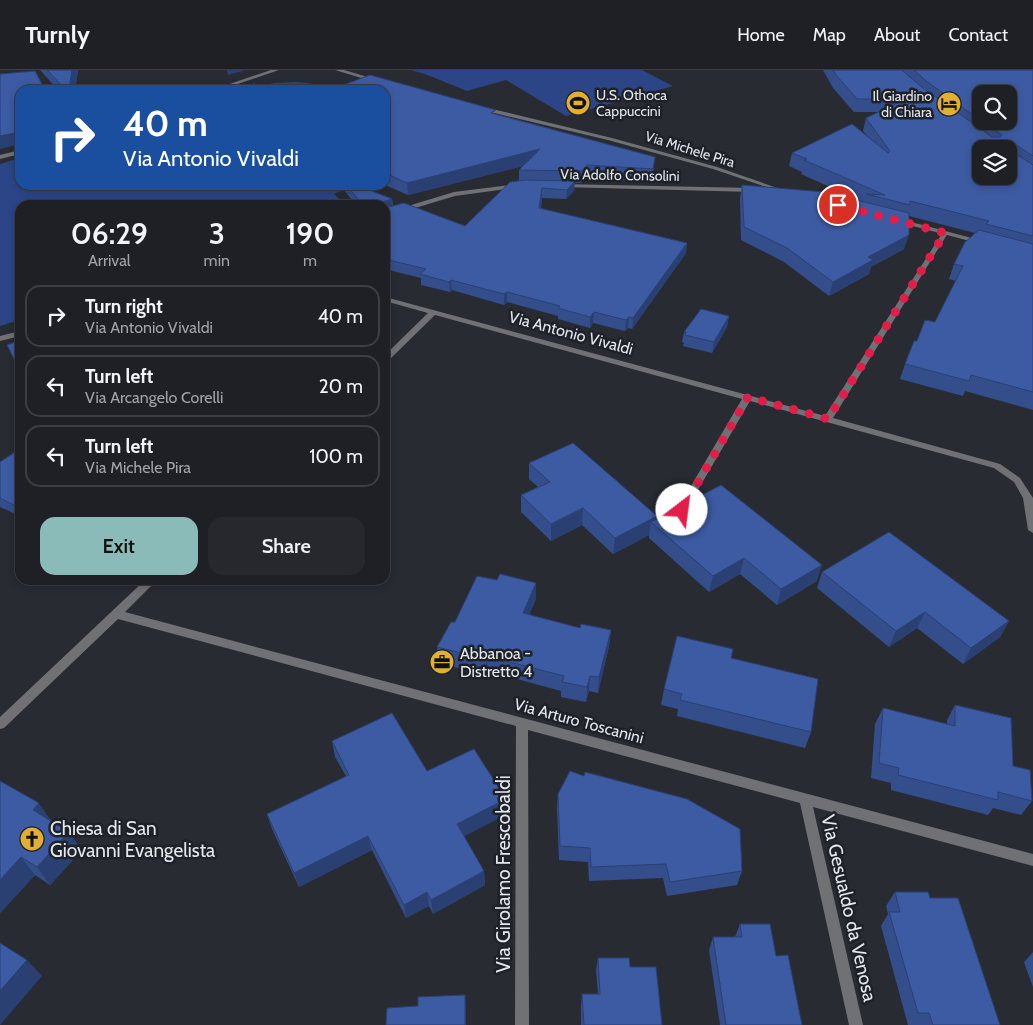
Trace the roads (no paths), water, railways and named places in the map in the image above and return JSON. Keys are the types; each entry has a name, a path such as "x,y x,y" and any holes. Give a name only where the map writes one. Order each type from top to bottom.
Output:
{"street":[{"path":"230,85 276,70"},
{"path":"338,70 386,83"},
{"name":"Via Michele Pira","path":"481,108 610,139 716,168 795,194"},
{"path":"0,157 15,153"},
{"path":"390,213 454,194 525,186"},
{"name":"Via Adolfo Consolini","path":"551,186 762,190 767,186"},
{"path":"889,218 989,244"},
{"path":"828,419 945,233"},
{"name":"Via Antonio Vivaldi","path":"390,300 997,466 1017,480 1028,498 1033,530"},
{"path":"390,354 434,312"},
{"path":"0,339 15,334"},
{"path":"682,510 748,397"},
{"path":"0,724 147,585"},
{"name":"Via Arturo Toscanini","path":"116,614 1033,860"},
{"name":"Via Girolamo Frescobaldi","path":"522,723 522,1025"},
{"name":"Via Gesualdo da Venosa","path":"805,799 856,1025"}],"place":[{"name":"U.S. Othoca Cappuccini","path":"578,103"},
{"name":"Il Giardino di Chiara","path":"949,104"},
{"name":"Abbanoa - Distretto 4","path":"442,662"},
{"name":"Chiesa di San Giovanni Evangelista","path":"32,839"}]}
